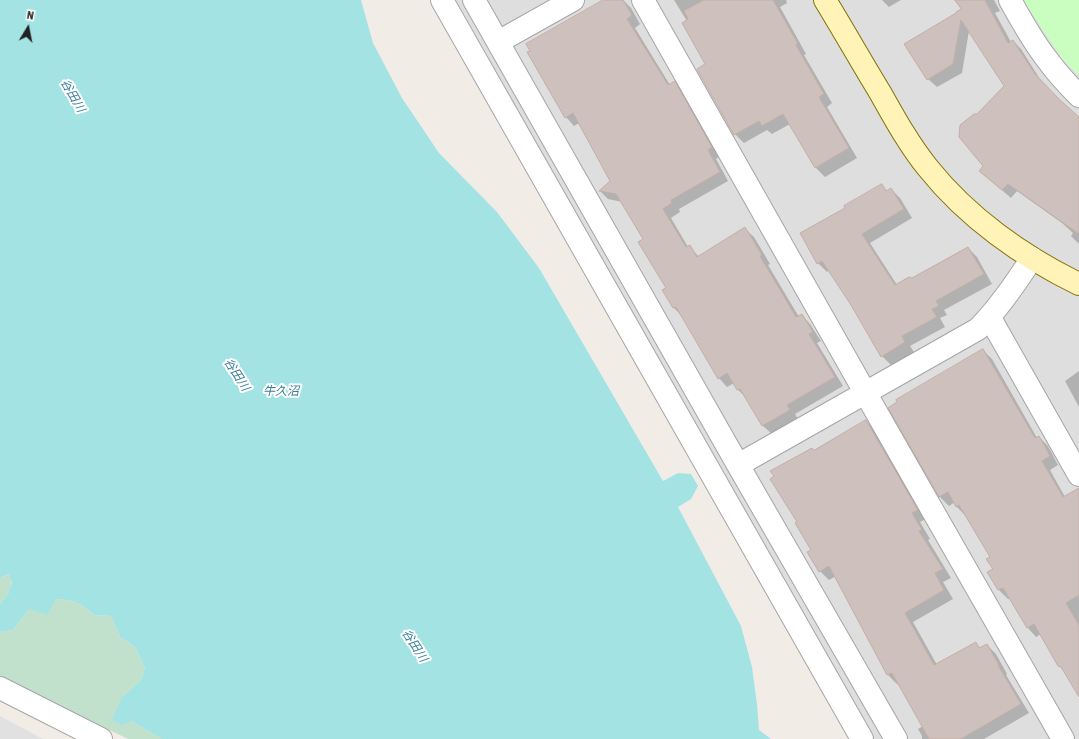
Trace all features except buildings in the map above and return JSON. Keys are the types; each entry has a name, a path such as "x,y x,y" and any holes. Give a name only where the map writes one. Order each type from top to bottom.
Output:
{"street":[{"path":"442,0 862,739"},
{"path":"474,0 738,466 896,739"},
{"path":"498,42 573,0"},
{"path":"643,0 1063,739"},
{"path":"825,0 902,130 928,168 956,199 990,228 1032,258 1079,284"},
{"path":"1010,0 1046,58 1079,96"},
{"path":"738,466 978,329 990,318 1032,258"},
{"path":"990,318 1079,475"},
{"path":"0,688 101,739"}],"shaded area":[{"path":"456,0 1079,0 1079,739 871,739"},
{"path":"0,716 43,739 0,739"}],"green space":[{"path":"1023,0 1079,0 1079,76 1062,59"},
{"path":"10,574 10,590 0,604 0,578"},
{"path":"56,599 73,601 83,606 94,615 111,616 120,637 135,647 145,668 141,680 122,697 131,721 162,739 128,739 0,676 0,632 13,630 29,609"}],"water":[{"name":"牛久沼","path":"0,0 361,0 373,43 402,98 439,153 497,212 539,268 663,481 678,473 691,474 698,486 691,499 678,507 741,626 752,667 759,730 771,739 162,739 131,721 122,725 112,720 122,697 141,680 145,668 135,647 120,637 111,616 94,615 83,606 73,601 56,599 47,615 29,609 13,630 0,632 0,604 8,594 12,583 9,574 0,578"}],"water label":[{"name":"谷田川","path":"72,96"},
{"name":"谷田川","path":"236,375"},
{"name":"谷田川","path":"414,646"}]}
